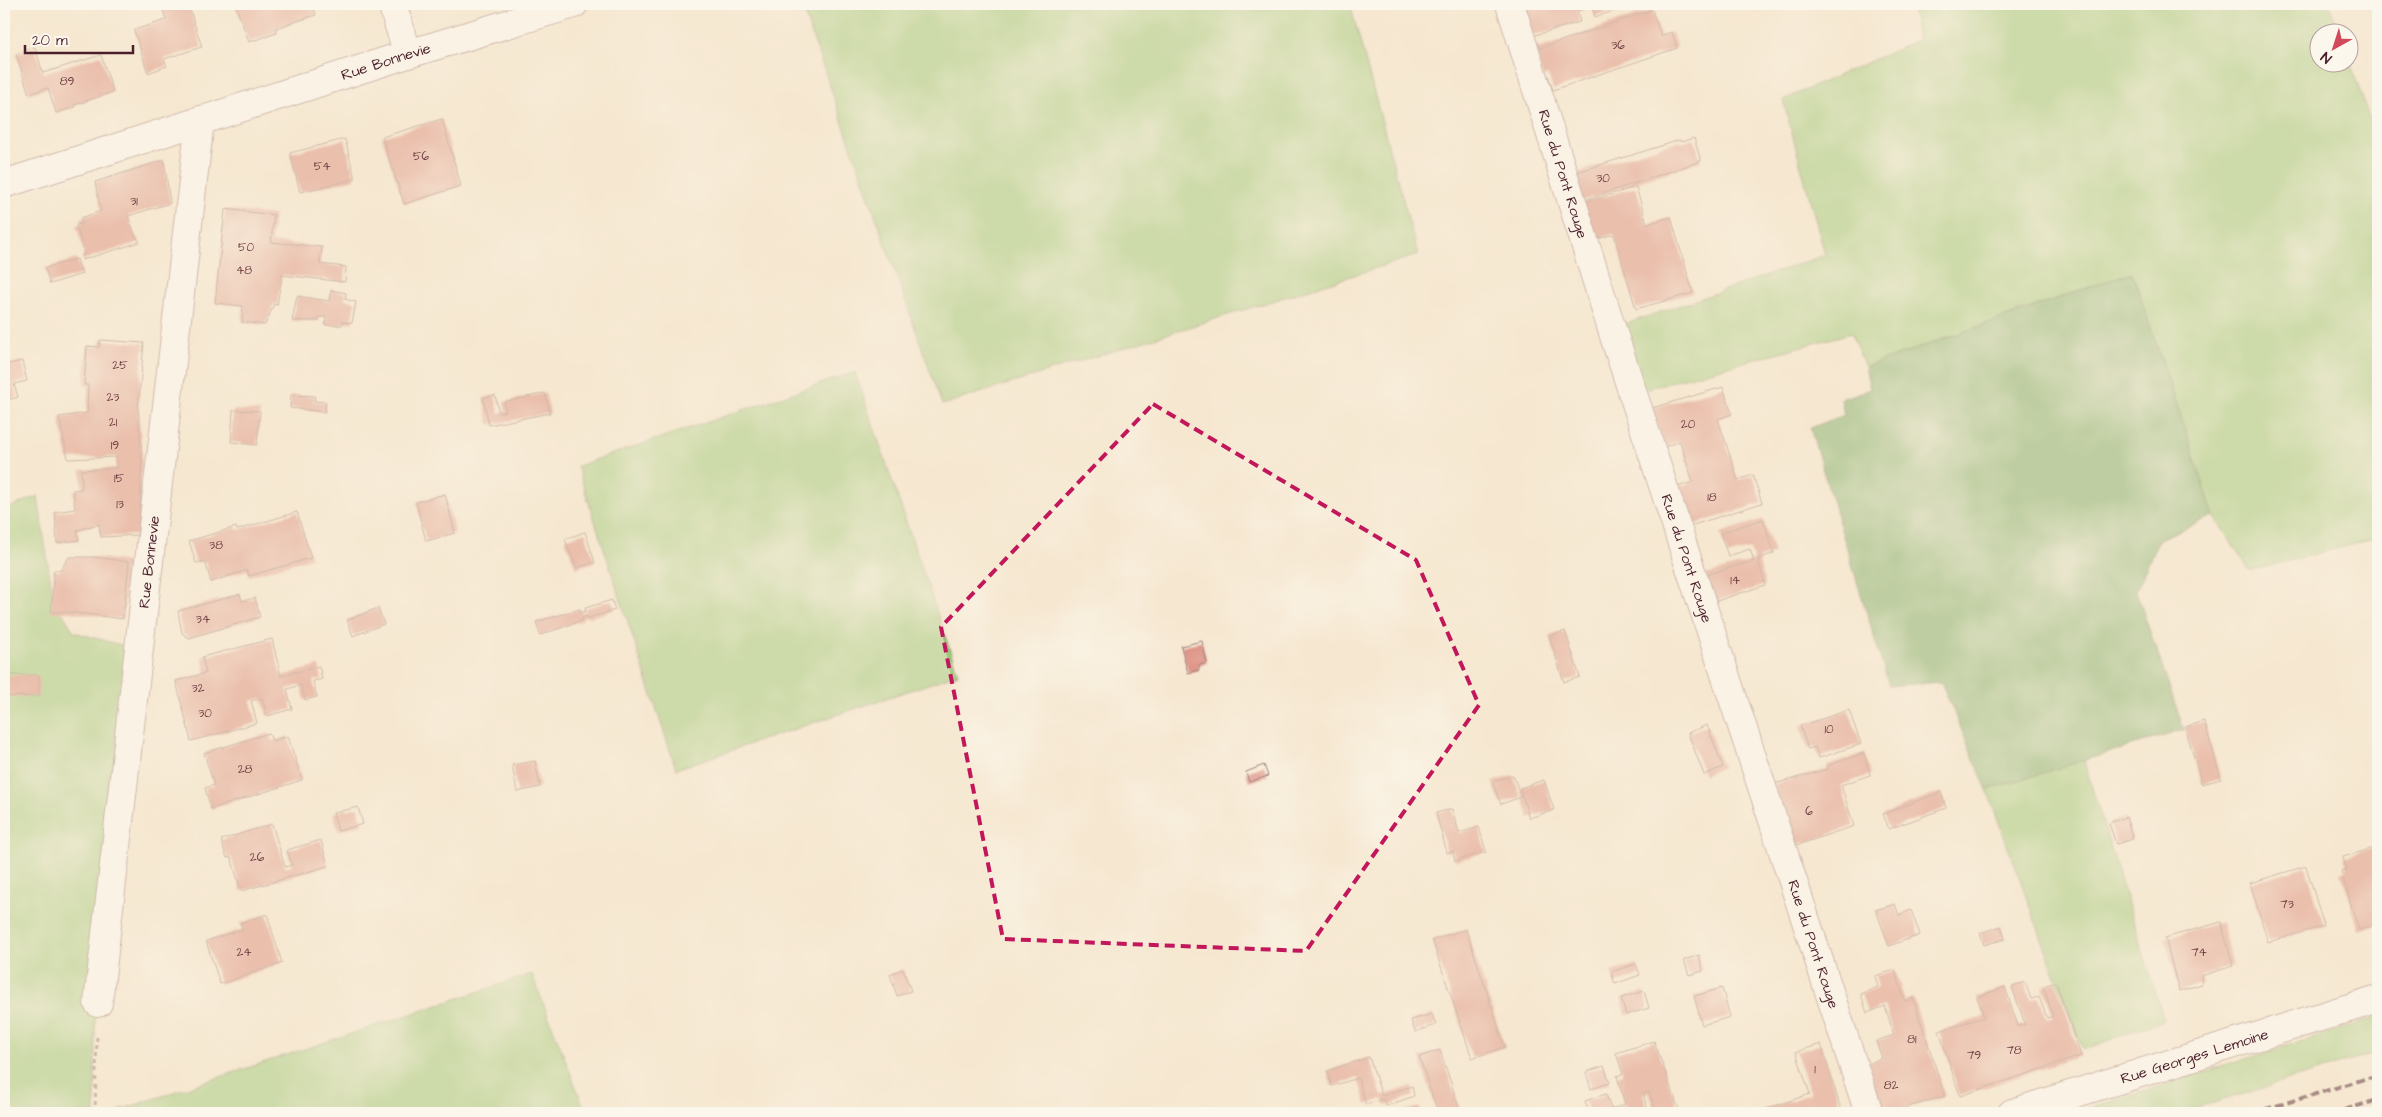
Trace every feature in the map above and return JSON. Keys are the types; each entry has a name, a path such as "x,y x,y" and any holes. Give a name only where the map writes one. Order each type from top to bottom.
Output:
{"street":[{"path":"392,4 408,54"},
{"name":"Rue Bonnevie","path":"4,184 408,54 574,4"},
{"name":"Rue du Pont Rouge","path":"1510,4 1623,364 1869,1113"},
{"name":"Rue Bonnevie","path":"98,1003 200,120"},
{"name":"Rue Georges Lemoine","path":"2012,1113 2378,999"}],"path":[{"path":"94,1113 98,1003"}],"highlighted area":[{"path":"1153,404 1416,560 1479,705 1306,951 1003,939 941,627"}],"green space":[{"path":"801,4 1350,4 1418,255 942,405"},
{"path":"1911,4 2329,4 2335,22 2310,22 2310,72 2353,72 2378,145 2378,538 2250,571 2214,516 2132,272 1865,367 1851,333 1633,392 1623,325 1825,255 1783,100 1918,40"},
{"path":"2132,272 2214,516 2159,539 2136,591 2184,730 1987,790 1941,682 1889,686 1810,428 1844,415 1841,399 1870,389 1865,367"},
{"path":"855,372 958,674 676,769 577,466"},
{"path":"38,496 53,598 74,632 139,650 95,912 95,1113 4,1113 4,510"},
{"path":"2083,758 2164,1020 2083,1050 1987,790"},
{"path":"532,974 586,1113 120,1113 120,1110"},
{"path":"2378,1017 2378,1053 2181,1113 2075,1113"}],"building":[{"path":"188,4 202,47 164,59 167,66 148,73 134,30 166,20 163,10"},
{"path":"235,4 312,4 316,15 276,28 277,33 249,42"},
{"path":"1522,4 1632,5 1595,17 1592,7 1577,11 1580,22 1532,36"},
{"path":"1652,10 1661,36 1672,32 1677,48 1553,90 1548,75 1543,77 1534,50"},
{"path":"35,47 43,73 101,55 113,92 56,113 48,88 29,94 16,54"},
{"path":"442,119 461,186 404,204 382,137"},
{"path":"1694,138 1701,161 1582,201 1574,173 1680,140 1681,142"},
{"path":"345,139 355,179 300,192 290,153"},
{"path":"164,160 170,203 128,216 135,235 140,242 82,260 84,251 76,225 82,224 81,218 101,211 95,182"},
{"path":"1636,187 1647,224 1671,217 1693,293 1636,309 1614,234 1586,242 1575,205"},
{"path":"225,209 274,215 271,242 322,247 320,264 346,267 345,282 282,275 277,305 274,304 265,325 242,322 243,306 215,303"},
{"path":"77,259 82,274 50,284 45,268"},
{"path":"331,290 346,293 345,299 356,302 352,323 342,322 342,325 325,325 326,317 319,317 319,321 292,321 297,296 329,301"},
{"path":"100,340 144,343 138,408 142,456 139,535 101,537 99,524 77,530 79,540 57,543 55,512 75,509 73,490 82,489 81,470 116,468 116,457 68,459 59,417 87,413 88,385 84,385 87,346 99,347"},
{"path":"22,361 27,381 14,384 18,397 4,401 4,365"},
{"path":"1723,387 1732,414 1718,419 1738,480 1753,475 1762,503 1690,526 1677,487 1693,482 1680,441 1664,447 1652,408"},
{"path":"545,393 550,413 489,425 483,398 495,395 499,413 506,411 504,402"},
{"path":"291,395 315,396 314,401 326,402 325,412 290,408"},
{"path":"233,410 260,411 257,445 231,442"},
{"path":"445,494 455,533 426,541 416,502"},
{"path":"297,512 311,558 249,576 247,570 211,582 205,561 196,563 189,541 236,527 237,530"},
{"path":"1763,519 1774,553 1758,559 1765,585 1714,602 1705,575 1754,561 1750,549 1728,556 1720,533"},
{"path":"585,532 595,562 576,568 565,539"},
{"path":"69,557 95,557 129,562 123,619 70,612 51,612 54,570 60,571"},
{"path":"240,594 242,601 255,598 260,617 189,638 182,633 178,611"},
{"path":"612,600 615,610 588,618 586,616 582,618 583,620 540,635 536,622 580,609 581,613 586,611 585,608"},
{"path":"378,608 384,624 353,636 347,620"},
{"path":"1565,631 1580,677 1564,682 1549,636"},
{"path":"272,639 281,676 319,666 322,679 313,681 317,697 305,700 301,685 287,689 292,709 267,716 262,698 251,701 257,723 191,741 176,681 206,673 202,657"},
{"path":"1202,641 1207,663 1199,665 1199,670 1188,673 1181,646"},
{"path":"4,675 39,675 39,696 4,697"},
{"path":"1849,710 1861,744 1819,758 1815,747 1808,749 1800,726"},
{"path":"2204,721 2221,779 2202,784 2185,727"},
{"path":"1707,725 1723,767 1704,775 1688,733"},
{"path":"269,733 272,741 288,736 302,780 211,809 205,788 214,785 204,753"},
{"path":"1864,753 1870,775 1841,785 1854,826 1794,846 1774,784 1828,769 1827,766"},
{"path":"535,761 540,787 517,792 512,765"},
{"path":"1264,765 1268,776 1249,782 1246,772"},
{"path":"1513,775 1521,797 1501,804 1492,782"},
{"path":"1544,780 1554,810 1529,818 1520,788"},
{"path":"1941,792 1946,808 1889,829 1883,814"},
{"path":"358,807 363,824 338,831 333,813"},
{"path":"1452,809 1459,833 1479,827 1486,852 1455,861 1453,851 1447,853 1436,813"},
{"path":"2126,817 2133,839 2116,844 2109,823"},
{"path":"272,824 285,867 292,865 287,850 321,840 328,866 241,891 231,857 227,858 221,840"},
{"path":"2378,847 2378,924 2359,930 2341,872 2347,870 2343,857"},
{"path":"2306,866 2324,926 2268,942 2250,883"},
{"path":"1895,904 1899,915 1911,910 1920,935 1889,946 1876,910"},
{"path":"267,914 282,963 220,984 206,941 243,929 240,923"},
{"path":"2221,922 2233,966 2201,976 2202,984 2179,991 2165,938"},
{"path":"2001,926 2005,939 1984,945 1980,933"},
{"path":"1466,929 1505,1047 1472,1058 1432,940"},
{"path":"1699,955 1703,971 1689,975 1684,960"},
{"path":"1636,964 1640,975 1615,984 1611,972"},
{"path":"903,969 911,991 897,996 890,974"},
{"path":"1895,970 1905,1001 1913,998 1945,1096 1888,1113 1880,1108 1867,1064 1882,1058 1876,1041 1894,1035 1885,1006 1867,1013 1861,994 1878,987 1875,976"},
{"path":"2025,982 2031,999 2039,997 2047,1018 2053,1016 2043,986 2056,982 2081,1056 1960,1096 1939,1031 1984,1017 1977,997 2005,987 2018,1026 2025,1024 2012,987"},
{"path":"1722,988 1730,1017 1702,1025 1694,996"},
{"path":"1644,991 1649,1008 1626,1015 1621,998"},
{"path":"1432,1014 1436,1025 1415,1032 1411,1020"},
{"path":"1654,1041 1680,1113 1656,1113 1649,1092 1643,1093 1649,1113 1589,1113 1585,1101 1606,1094 1611,1109 1625,1104 1617,1076 1623,1074 1616,1053"},
{"path":"1821,1044 1842,1113 1761,1113 1760,1111 1810,1094 1796,1052"},
{"path":"1440,1050 1461,1113 1438,1113 1419,1057"},
{"path":"1369,1057 1382,1096 1412,1086 1414,1096 1386,1106 1383,1099 1366,1105 1358,1078 1332,1086 1327,1071"},
{"path":"1604,1066 1610,1083 1591,1089 1586,1072"},
{"path":"1419,1107 1421,1113 1399,1113"},
{"path":"1718,1108 1719,1113 1704,1113"}],"railway":[{"path":"2253,1113 2378,1075"},
{"path":"2333,1113 2378,1100"}]}
